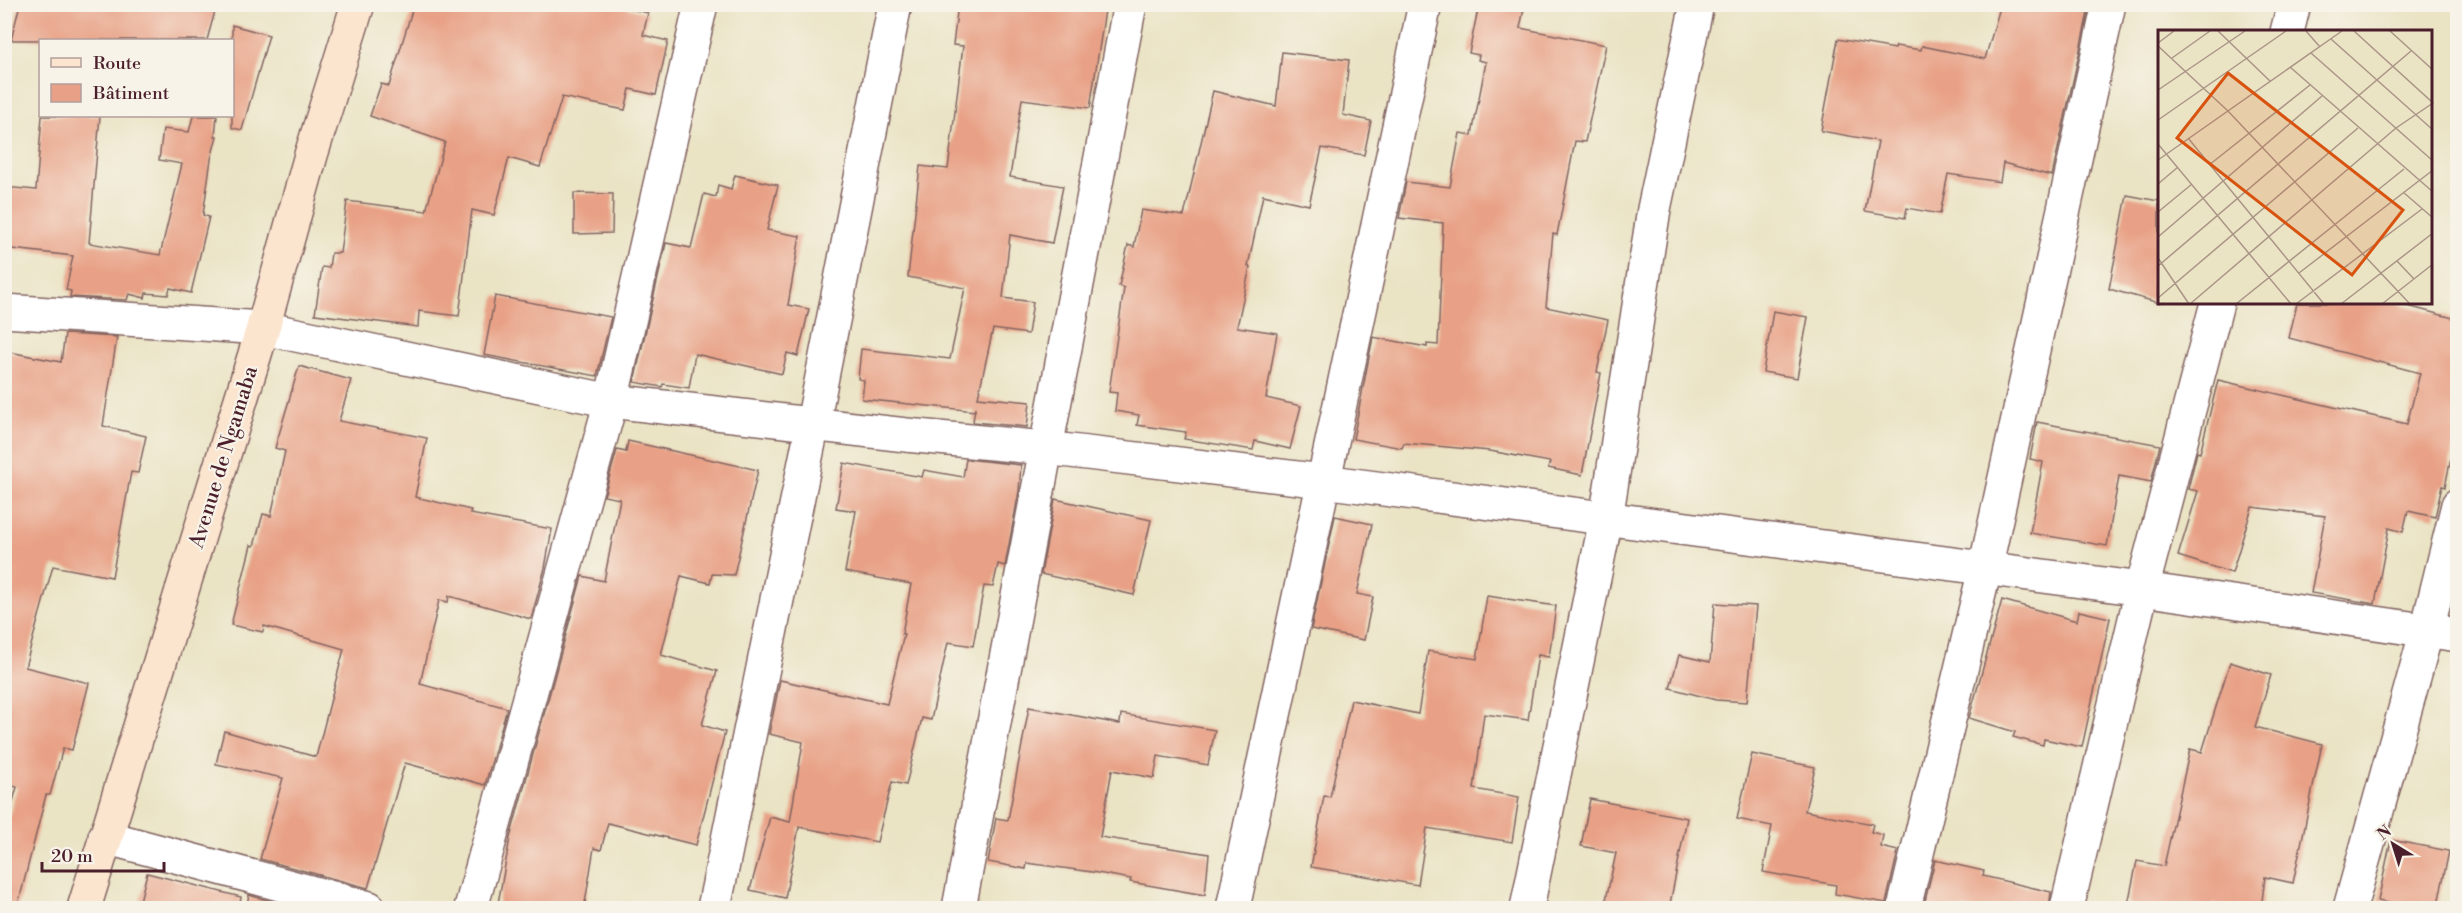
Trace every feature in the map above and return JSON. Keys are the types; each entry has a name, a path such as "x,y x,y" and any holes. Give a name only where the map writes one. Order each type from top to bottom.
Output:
{"street":[{"name":"Avenue de Ngamaba","path":"84,909 263,328 311,154 358,4"},
{"path":"471,909 611,401 701,4"},
{"path":"714,909 895,4"},
{"path":"959,909 1130,4"},
{"path":"1233,909 1425,4"},
{"path":"1527,909 1606,519 1654,209 1697,4"},
{"path":"1904,909 1985,570 2109,4"},
{"path":"2288,30 2294,4"},
{"path":"2067,909 2142,590 2217,304"},
{"path":"4,310 263,328 611,401 906,435 1045,448 1323,482 2442,632"},
{"path":"2350,909 2442,632 2457,505"},
{"path":"105,837 369,909"}],"building":[{"path":"20,4 217,4 207,39 11,40"},
{"path":"414,4 611,4 648,13 643,35 668,41 656,95 630,89 625,110 562,97 540,167 509,158 494,215 472,210 459,316 419,311 418,327 315,314 322,267 329,268 331,253 340,253 347,201 426,211 445,142 370,116 381,84 389,86"},
{"path":"958,4 1106,4 1090,108 1022,99 1010,177 1063,186 1052,243 1010,235 1003,298 1033,302 1028,334 993,329 978,397 1030,402 1027,427 973,422 975,411 862,399 864,380 858,379 861,349 950,359 965,288 908,277 920,166 948,169 963,46 953,45"},
{"path":"1479,4 1525,4 1520,28 1606,45 1585,142 1575,141 1557,235 1553,234 1546,307 1608,320 1597,372 1601,373 1582,475 1548,468 1550,462 1490,451 1404,443 1402,448 1353,439 1373,337 1427,347 1427,344 1438,345 1443,223 1399,218 1406,182 1450,187 1460,133 1472,135 1486,62 1478,60 1479,55 1469,53"},
{"path":"2001,4 2060,4 2088,13 2052,176 2003,163 2000,182 1948,174 1940,214 1907,208 1905,218 1865,211 1878,141 1821,131 1838,39 1895,49 1896,46 1921,50 1922,46 1985,59"},
{"path":"232,25 269,35 242,130 232,128 234,39 232,39"},
{"path":"1282,52 1349,60 1343,115 1371,121 1364,155 1322,148 1309,205 1263,195 1237,327 1277,333 1266,398 1301,406 1290,449 1255,441 1253,450 1184,439 1186,432 1137,425 1139,415 1115,411 1117,393 1109,392 1124,288 1119,286 1128,245 1134,247 1141,210 1184,216 1213,91 1276,106"},
{"path":"42,117 100,117 89,243 160,255 182,164 159,160 163,129 189,132 193,117 217,117 215,136 217,136 211,159 203,215 209,217 191,293 170,288 168,295 146,293 145,298 129,294 127,300 70,297 71,291 66,290 73,256 4,248 4,187 36,190"},
{"path":"735,175 778,185 767,230 800,236 788,305 809,309 798,356 787,353 782,374 695,354 689,388 663,384 662,387 634,382 666,243 691,248 704,194 716,197 718,185 731,189"},
{"path":"574,193 613,194 612,233 574,234"},
{"path":"2127,195 2158,201 2158,303 2109,289"},
{"path":"495,296 611,317 597,376 484,355"},
{"path":"2297,304 2400,304 2457,319 2457,429 2445,487 2442,486 2435,517 2408,511 2403,532 2389,528 2375,604 2311,593 2325,516 2252,507 2232,573 2178,556 2198,491 2188,489 2197,452 2200,453 2218,380 2407,424 2420,373 2289,338"},
{"path":"1773,311 1808,317 1797,378 1763,372"},
{"path":"65,334 117,337 103,426 146,436 138,473 131,472 112,577 53,566 25,667 89,683 72,750 63,748 50,795 46,795 17,909 4,909 4,834 17,787 4,784 4,351 61,362"},
{"path":"299,366 351,380 339,421 427,438 415,497 471,510 470,514 552,529 545,568 531,619 449,596 448,602 439,600 420,684 507,708 485,785 405,763 368,888 260,859 283,778 216,764 224,731 316,757 344,649 264,626 263,632 231,625 251,545 254,546 263,514 271,516 285,451 275,448"},
{"path":"2037,422 2160,445 2151,482 2119,476 2107,546 2030,533 2043,462 2030,459"},
{"path":"628,441 758,470 734,575 712,574 710,583 681,576 661,655 717,671 702,725 725,732 696,845 608,823 601,850 594,848 584,909 497,909 510,838 582,576 604,581 620,499 604,496 617,450 626,452"},
{"path":"966,459 1021,465 1019,491 1005,566 998,564 993,587 984,586 973,646 948,642 931,720 922,718 906,785 892,782 877,842 799,827 785,898 750,890 770,817 790,822 803,742 769,734 780,680 887,704 904,634 902,634 911,584 845,572 856,511 836,508 844,463 922,477 924,470 963,477"},
{"path":"1055,499 1151,520 1134,595 1041,574"},
{"path":"1335,516 1372,524 1357,594 1373,597 1364,640 1311,629"},
{"path":"1487,596 1556,606 1549,657 1538,655 1528,720 1484,714 1474,789 1519,797 1512,842 1427,828 1418,885 1311,867 1324,796 1330,797 1351,700 1418,714 1428,651 1477,659"},
{"path":"2002,600 2077,621 2079,611 2110,618 2082,747 2044,739 2043,745 2013,737 2015,732 1969,718"},
{"path":"1715,603 1756,606 1747,702 1716,700 1670,688 1679,655 1710,662"},
{"path":"2230,662 2271,675 2255,727 2322,744 2293,883 2265,877 2261,909 2213,904 2212,909 2131,909 2132,904 2128,904 2137,861 2164,866 2190,749 2202,752"},
{"path":"1029,707 1120,724 1121,714 1215,730 1208,765 1158,756 1154,778 1112,770 1100,837 1209,854 1205,895 1130,882 1131,879 1092,872 1027,863 1026,869 988,862 996,818 1008,820"},
{"path":"1752,754 1815,767 1805,811 1873,824 1871,832 1883,835 1881,847 1898,851 1886,903 1835,894 1836,885 1763,872 1772,826 1737,819"},
{"path":"1590,799 1687,818 1669,909 1604,909 1616,853 1581,846"},
{"path":"2391,840 2449,851 2437,909 2419,909 2378,901"},
{"path":"1935,860 1984,871 1983,876 2051,892 2049,909 1923,909"},
{"path":"147,873 241,897 239,909 138,909"},
{"path":"249,895 299,909 246,909"}]}
